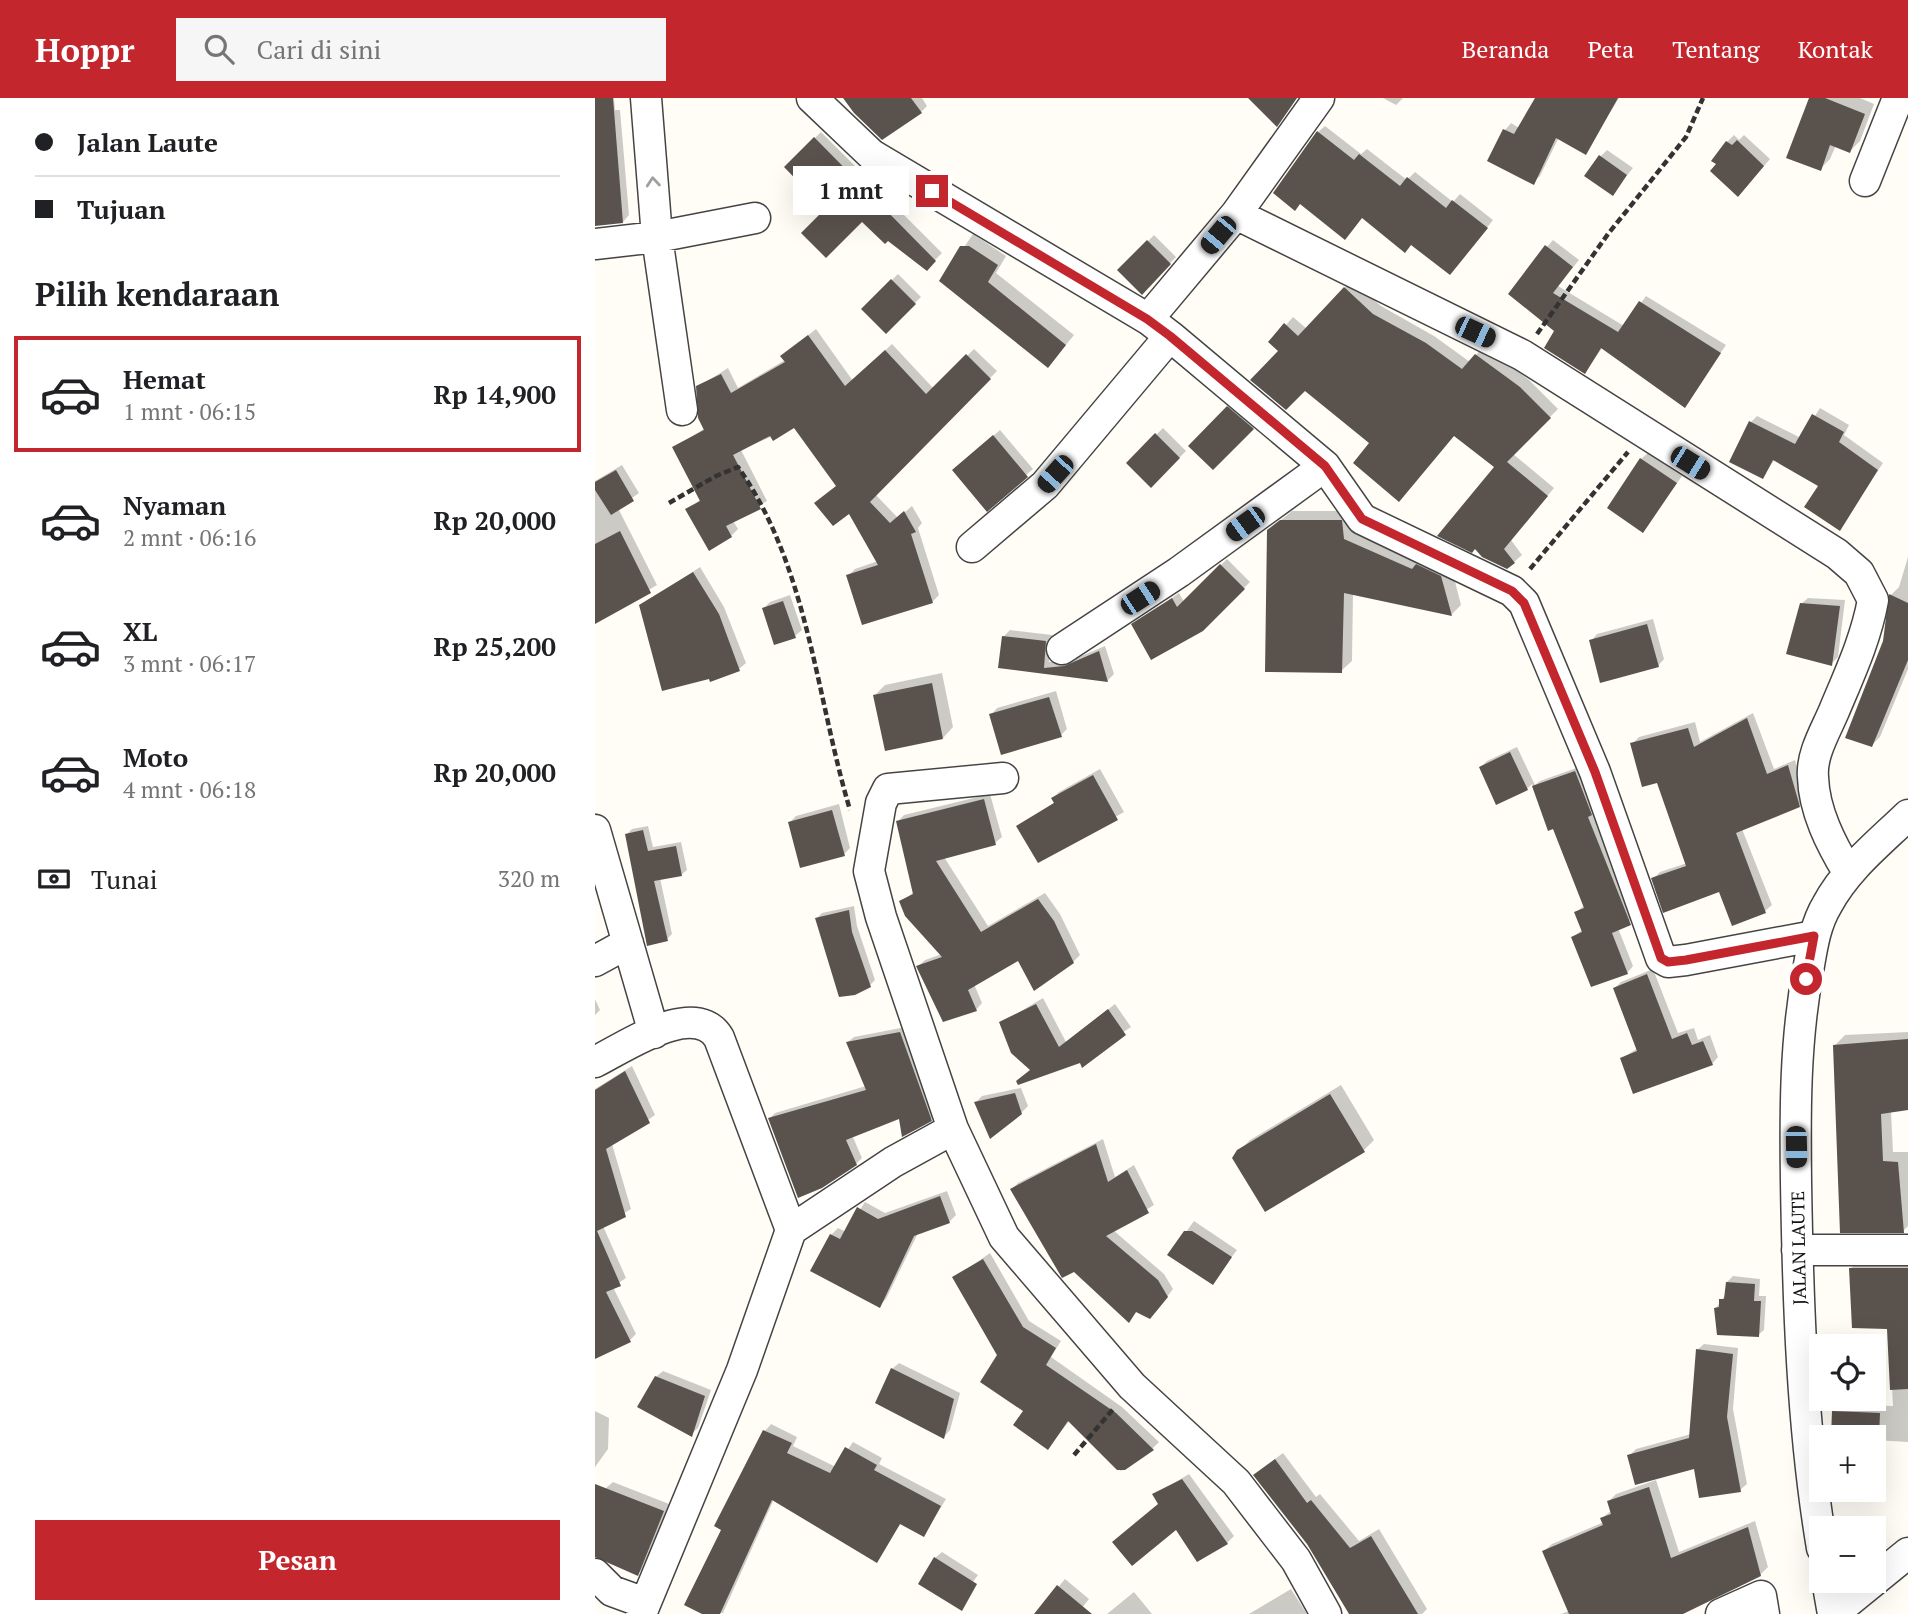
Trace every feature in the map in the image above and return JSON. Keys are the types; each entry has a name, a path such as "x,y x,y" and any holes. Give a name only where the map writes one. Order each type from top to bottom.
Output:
{"street":[{"path":"646,98 657,237 682,410"},
{"path":"812,98 872,155 1159,328 1325,466 1362,519 1512,591 1524,603 1533,618 1595,772 1661,958 1668,962 1686,960 1814,936"},
{"path":"972,547 1045,485 1159,328 1235,214 1319,98"},
{"path":"1865,181 1898,98"},
{"path":"1235,214 1522,355 1837,554 1859,573 1870,588 1873,600 1858,655 1817,751 1812,776 1816,802 1832,845 1848,872"},
{"path":"595,244 657,237 755,218"},
{"path":"1062,649 1179,572 1325,466"},
{"path":"1003,778 888,789 881,803 869,871 881,917 953,1129 1004,1237 1132,1386 1236,1482 1296,1560 1326,1614"},
{"name":"JALAN LAUTE","path":"1816,1516 1798,1293 1795,1096 1798,1034 1814,936 1826,905 1848,872 1908,814"},
{"path":"595,830 654,1033"},
{"path":"595,961 628,943"},
{"path":"595,1062 654,1033 686,1021 705,1023 716,1034 791,1230"},
{"path":"595,1574 613,1591 643,1609 742,1370 791,1230 893,1162 953,1129"},
{"path":"1797,1250 1908,1250"},
{"path":"1829,1593 1833,1614 1908,1553"},
{"path":"1721,1614 1761,1596 1765,1614"}],"path":[{"path":"1522,355 1608,234 1686,137 1703,98"},
{"path":"1512,591 1644,433"},
{"path":"670,503 716,476 738,467 765,510 796,593 853,819"},
{"path":"1074,1455 1132,1386"}],"building":[{"path":"595,98 613,98 623,223 595,226"},
{"path":"843,98 911,98 922,113 882,140 854,113"},
{"path":"1248,98 1297,98 1277,127"},
{"path":"1535,98 1618,98 1586,155 1556,138 1534,185 1487,161 1503,129 1514,134"},
{"path":"1809,98 1825,98 1865,114 1850,153 1830,145 1821,171 1786,158"},
{"path":"1317,131 1354,160 1359,154 1400,186 1407,177 1446,208 1452,200 1488,228 1450,275 1411,245 1405,253 1362,218 1345,240 1300,204 1295,211 1273,193"},
{"path":"814,137 936,261 927,271 888,241 885,244 862,222 826,258 801,233 825,209 784,167"},
{"path":"1737,140 1764,166 1738,197 1710,171 1716,164 1711,161 1726,141 1732,145"},
{"path":"1599,155 1627,175 1613,196 1584,176"},
{"path":"1147,240 1171,264 1142,295 1117,270"},
{"path":"1545,245 1573,267 1553,293 1618,332 1639,301 1721,353 1685,408 1601,348 1585,374 1544,348 1554,331 1508,294"},
{"path":"960,246 969,246 998,265 988,282 1066,345 1048,368 939,281"},
{"path":"891,279 916,304 886,334 861,309"},
{"path":"1344,287 1373,314 1426,343 1462,369 1475,354 1520,387 1551,418 1507,462 1548,496 1504,549 1515,563 1507,569 1482,557 1475,549 1472,553 1437,536 1494,467 1454,436 1399,502 1353,463 1369,443 1305,391 1286,410 1250,380 1278,351 1268,342 1284,323 1298,336"},
{"path":"808,335 845,386 885,350 926,394 966,354 991,379 870,502 890,523 904,511 916,532 911,534 933,603 862,625 846,575 878,565 849,514 833,526 814,503 836,486 794,428 773,441 770,436 733,455 761,509 726,526 732,537 709,551 685,509 700,501 672,447 704,430 698,418 696,386 721,374 731,393 785,362 780,356"},
{"path":"1227,406 1254,429 1213,470 1188,446"},
{"path":"1812,414 1844,432 1839,442 1878,470 1840,531 1804,507 1818,486 1773,460 1763,479 1729,462 1749,421 1795,444"},
{"path":"1155,433 1180,458 1151,488 1126,463"},
{"path":"993,435 1028,477 987,512 952,470"},
{"path":"1640,458 1677,483 1643,533 1607,508"},
{"path":"616,470 634,501 611,515 595,490 595,482"},
{"path":"1280,520 1342,520 1344,539 1412,569 1416,564 1441,576 1452,616 1344,593 1342,673 1265,672 1267,530"},
{"path":"620,531 651,593 595,624 595,544"},
{"path":"1220,564 1245,589 1203,631 1151,660 1131,624 1172,598 1177,607"},
{"path":"693,572 719,614 740,671 710,682 709,679 662,691 639,605"},
{"path":"1889,594 1908,603 1908,660 1872,747 1845,738 1883,641"},
{"path":"783,601 796,638 774,645 762,608"},
{"path":"1800,603 1840,606 1832,666 1786,654"},
{"path":"1647,624 1659,667 1600,683 1589,640"},
{"path":"1002,636 1046,641 1044,668 1064,666 1099,651 1108,682 998,668"},
{"path":"932,683 943,739 885,751 873,695"},
{"path":"1049,697 1062,737 1001,755 989,714"},
{"path":"1747,718 1767,774 1788,765 1800,807 1736,833 1766,913 1732,926 1719,892 1663,913 1651,878 1686,866 1657,783 1642,787 1630,743 1688,728 1694,747"},
{"path":"1510,752 1528,790 1496,805 1479,767"},
{"path":"1575,771 1592,815 1588,817 1631,925 1612,933 1628,974 1591,987 1571,937 1582,932 1574,912 1584,908 1553,829 1548,831 1532,786"},
{"path":"1093,775 1118,820 1038,863 1016,826 1054,803 1051,798"},
{"path":"984,799 996,845 936,861 981,932 1038,899 1054,921 1074,963 1034,991 1018,961 968,990 977,1011 943,1022 916,966 942,957 905,916 899,901 913,894 896,821"},
{"path":"832,810 845,856 800,868 788,822"},
{"path":"643,830 648,851 676,846 682,876 654,881 668,941 647,946 625,834"},
{"path":"849,910 852,932 871,987 855,995 839,997 815,918"},
{"path":"1647,974 1672,1039 1687,1033 1692,1045 1703,1041 1713,1065 1633,1094 1620,1058 1637,1051 1613,988"},
{"path":"1036,1004 1059,1047 1108,1009 1126,1035 1082,1068 1080,1063 1018,1085 1016,1081 1030,1070 1011,1053 999,1022"},
{"path":"900,1032 932,1121 902,1137 899,1119 846,1140 857,1165 822,1188 798,1198 768,1118 866,1090 846,1042"},
{"path":"1908,1039 1908,1110 1881,1114 1883,1161 1898,1162 1904,1233 1840,1233 1833,1045"},
{"path":"625,1071 650,1123 606,1149 626,1217 597,1231 621,1286 606,1292 631,1342 595,1359 595,1090"},
{"path":"1015,1093 1022,1114 990,1139 974,1102"},
{"path":"1330,1094 1365,1152 1265,1212 1232,1158 1237,1150"},
{"path":"1096,1144 1108,1182 1127,1170 1149,1213 1106,1236 1158,1280 1168,1297 1150,1319 1136,1312 1129,1323 1074,1272 1062,1278 1010,1189"},
{"path":"940,1196 950,1223 914,1236 880,1308 810,1271 830,1234 840,1239 857,1207 878,1219"},
{"path":"1184,1231 1192,1231 1232,1257 1213,1285 1167,1255"},
{"path":"983,1259 1023,1327 1056,1348 1046,1365 1116,1413 1154,1450 1125,1470 1117,1470 1068,1421 1048,1450 1013,1425 1023,1411 980,1382 997,1355 952,1277"},
{"path":"1849,1268 1908,1268 1908,1389 1890,1390 1887,1329 1852,1328"},
{"path":"1726,1282 1755,1284 1754,1301 1761,1301 1759,1337 1717,1335 1714,1308 1719,1307 1719,1299 1724,1299"},
{"path":"1696,1349 1733,1354 1727,1417 1741,1492 1699,1498 1694,1469 1635,1485 1627,1455 1689,1438"},
{"path":"891,1368 954,1399 944,1439 875,1403"},
{"path":"655,1376 705,1396 692,1437 637,1407"},
{"path":"1832,1411 1880,1413 1880,1425 1831,1425"},
{"path":"763,1430 792,1443 787,1453 830,1473 845,1447 877,1465 874,1470 941,1506 924,1537 900,1524 877,1563 772,1500 720,1614 702,1614 684,1605 721,1530 714,1526"},
{"path":"1275,1459 1307,1503 1311,1500 1350,1548 1371,1536 1418,1614 1349,1614 1307,1544 1253,1475"},
{"path":"1182,1479 1228,1544 1197,1562 1176,1530 1132,1566 1112,1542 1158,1504 1152,1494"},
{"path":"595,1484 664,1511 638,1576 595,1557"},
{"path":"1649,1487 1671,1558 1748,1527 1761,1576 1683,1614 1569,1614 1542,1551 1603,1525 1600,1518 1611,1514 1607,1501"},
{"path":"934,1557 977,1584 962,1611 918,1584"},
{"path":"1057,1585 1092,1614 1034,1614"}],"route":[{"path":"932,191 1147,319 1170,336 1325,466 1337,479 1353,509 1362,519 1379,530 1430,550 1512,591 1524,603 1533,618 1595,772 1651,938 1661,958 1668,962 1686,960 1814,936 1806,979"}]}
